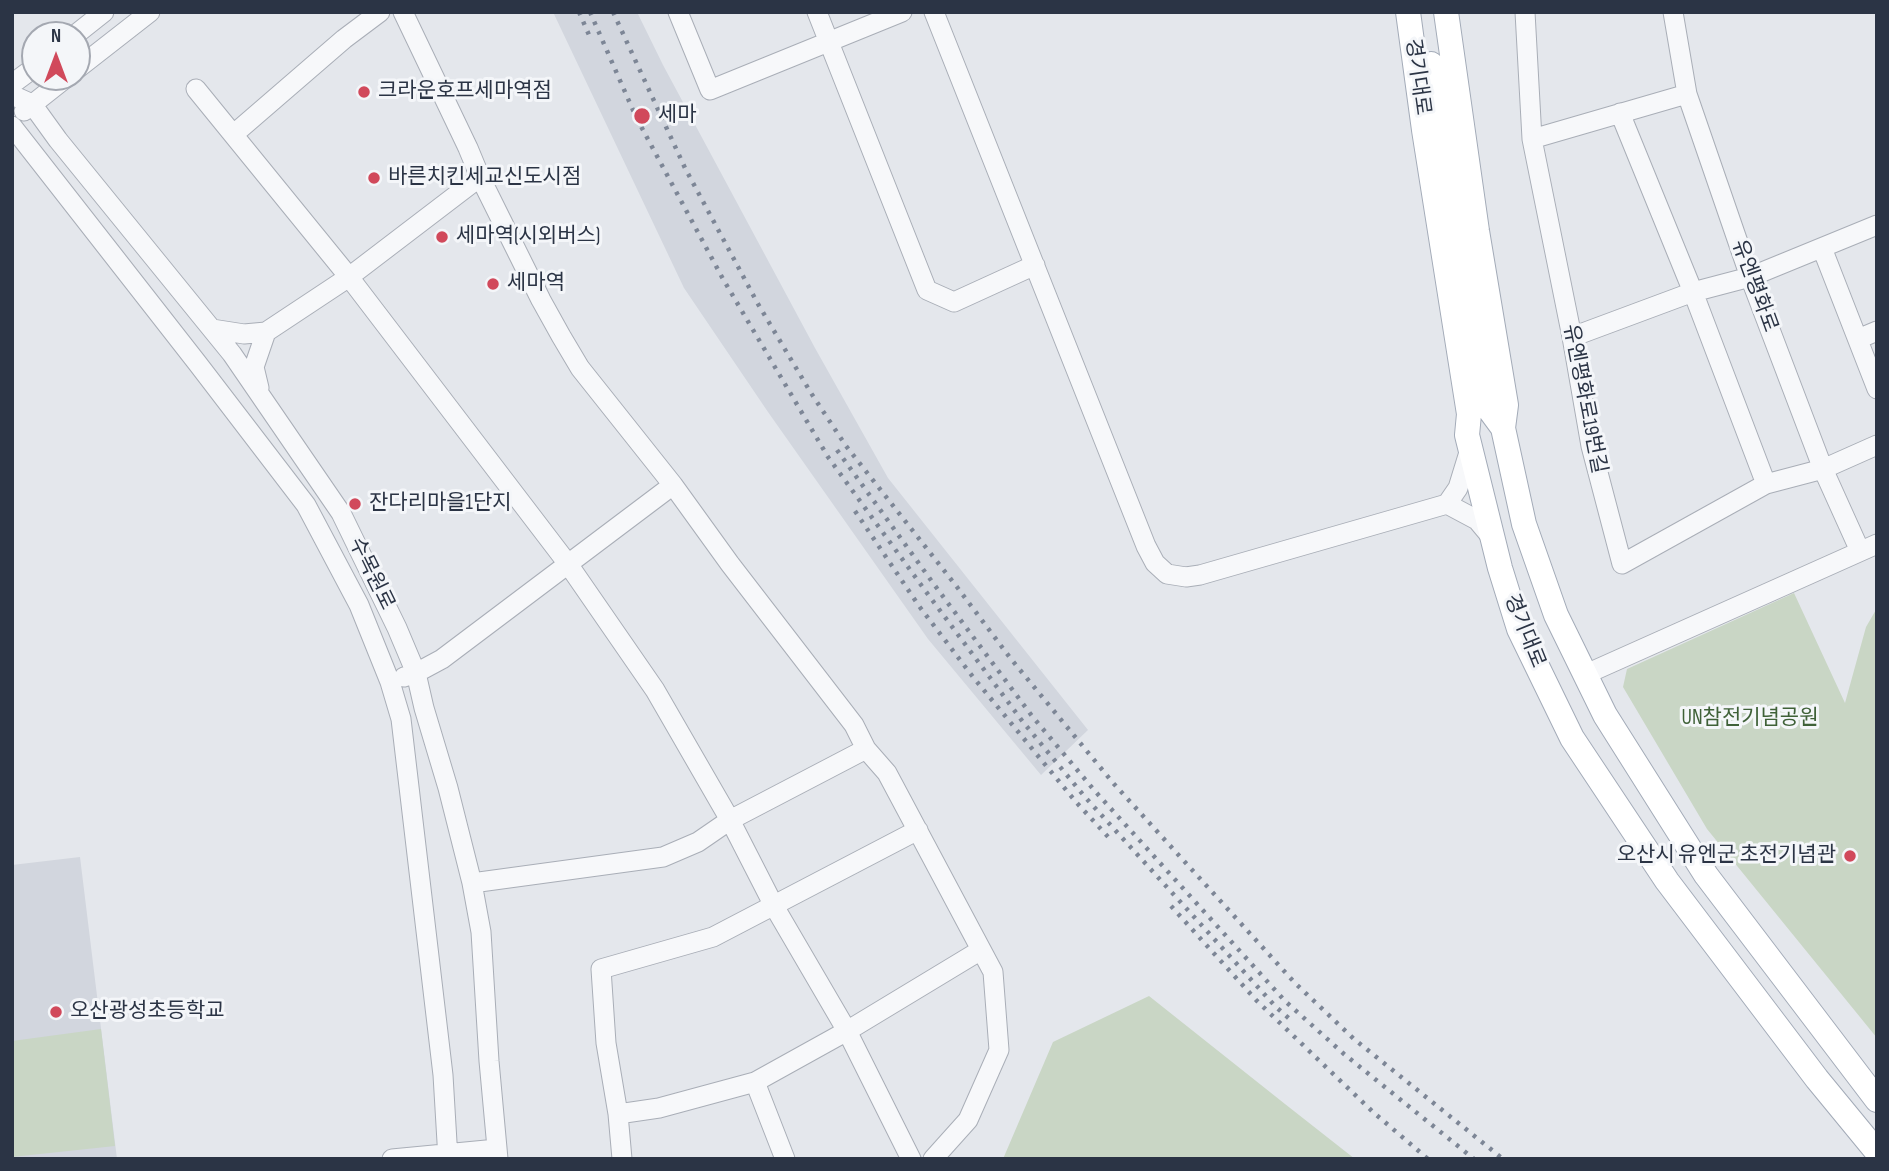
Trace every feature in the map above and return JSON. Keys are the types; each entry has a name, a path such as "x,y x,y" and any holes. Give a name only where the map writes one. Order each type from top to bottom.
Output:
{"main road":[{"path":"1391,12 1419,203 1455,416 1468,442"},
{"name":"경기대로","path":"1408,12 1469,414 1468,442 1492,538 1520,629 1572,738 1667,881 1817,1079 1877,1152"},
{"name":"경기대로","path":"1425,12 1433,79 1489,409 1503,428 1524,524 1556,615 1605,715 1706,875 1877,1100"},
{"path":"1446,12 1477,231 1506,405 1503,428"}],"street":[{"path":"91,58 150,12"},
{"path":"234,134 344,39 380,12"},
{"path":"403,12 541,300 580,368 673,485 730,564 855,725 866,749 887,773 993,972 999,1050 968,1120 933,1159"},
{"path":"678,12 710,90 902,12"},
{"path":"817,12 927,290 954,302 1035,265"},
{"path":"934,12 1146,546 1155,562 1167,574 1186,577 1200,575 1447,504 1458,488 1468,442"},
{"name":"유엔평화로19번길","path":"1525,12 1532,139 1591,446 1622,564 1766,484 1823,470 1877,445"},
{"name":"유엔평화로","path":"1672,12 1687,94 1750,277 1823,470 1868,547"},
{"path":"196,89 349,277 568,564 655,690 730,820 774,906 847,1031 911,1159"},
{"path":"12,120 49,91"},
{"path":"1532,139 1687,94"},
{"name":"수목원로","path":"12,95 32,104 58,140 232,354 341,513 397,628 416,673 472,883 481,932 498,1154"},
{"path":"1620,113 1693,292 1766,484"},
{"name":"수목원로","path":"12,126 306,505 359,605 390,682 401,719 443,1074 447,1156"},
{"path":"212,329 244,334 266,332 349,277 480,177"},
{"path":"1572,337 1693,292 1750,277 1877,225"},
{"path":"1822,247 1877,389"},
{"path":"1858,339 1877,331"},
{"path":"260,395 254,367 266,332"},
{"path":"390,682 416,673 442,659 673,485"},
{"path":"1447,504 1477,520 1492,538"},
{"path":"1584,675 1868,547"},
{"path":"472,883 663,857 698,842 730,820 866,749"},
{"path":"622,1159 618,1114 606,1043 601,969 713,937 918,830"},
{"path":"618,1114 659,1108 755,1082 847,1031 981,950"},
{"path":"755,1082 785,1159"},
{"path":"392,1159 498,1154"}],"shaded area":[{"path":"553,12 637,12 815,348 888,478 1088,730 1041,775 928,639 684,288"},
{"name":"오산광성초등학교","path":"80,857 117,1159 12,1159 12,865"}],"green space":[{"name":"UN참전기념공원","path":"1794,593 1845,703 1866,627 1877,608 1877,1038 1707,829 1623,687 1627,669"},
{"path":"1149,996 1355,1159 1003,1159 1053,1042"},
{"path":"101,1029 115,1146 12,1157 12,1041"}],"railway":[{"path":"579,12 589,35"},
{"path":"590,12 636,117 723,279 828,457 1023,722 1085,797 1276,1007 1293,1022"},
{"path":"613,12 685,168 758,304 811,393 846,446 1011,659 1114,784 1295,983 1354,1039 1503,1159"},
{"path":"837,450 1032,716 1094,790 1285,1001 1344,1054 1474,1159"},
{"path":"855,511 919,606 973,677 1110,839"},
{"path":"1171,906 1257,1001 1373,1112 1428,1159"}],"place":[{"name":"크라운호프세마역점","path":"364,92"},
{"name":"세마","path":"642,116"},
{"name":"바른치킨세교신도시점","path":"374,178"},
{"name":"세마역(시외버스)","path":"442,237"},
{"name":"세마역","path":"493,284"},
{"name":"잔다리마을1단지","path":"355,504"},
{"name":"오산시 유엔군 초전기념관","path":"1850,856"},
{"name":"오산광성초등학교","path":"56,1012"}]}
